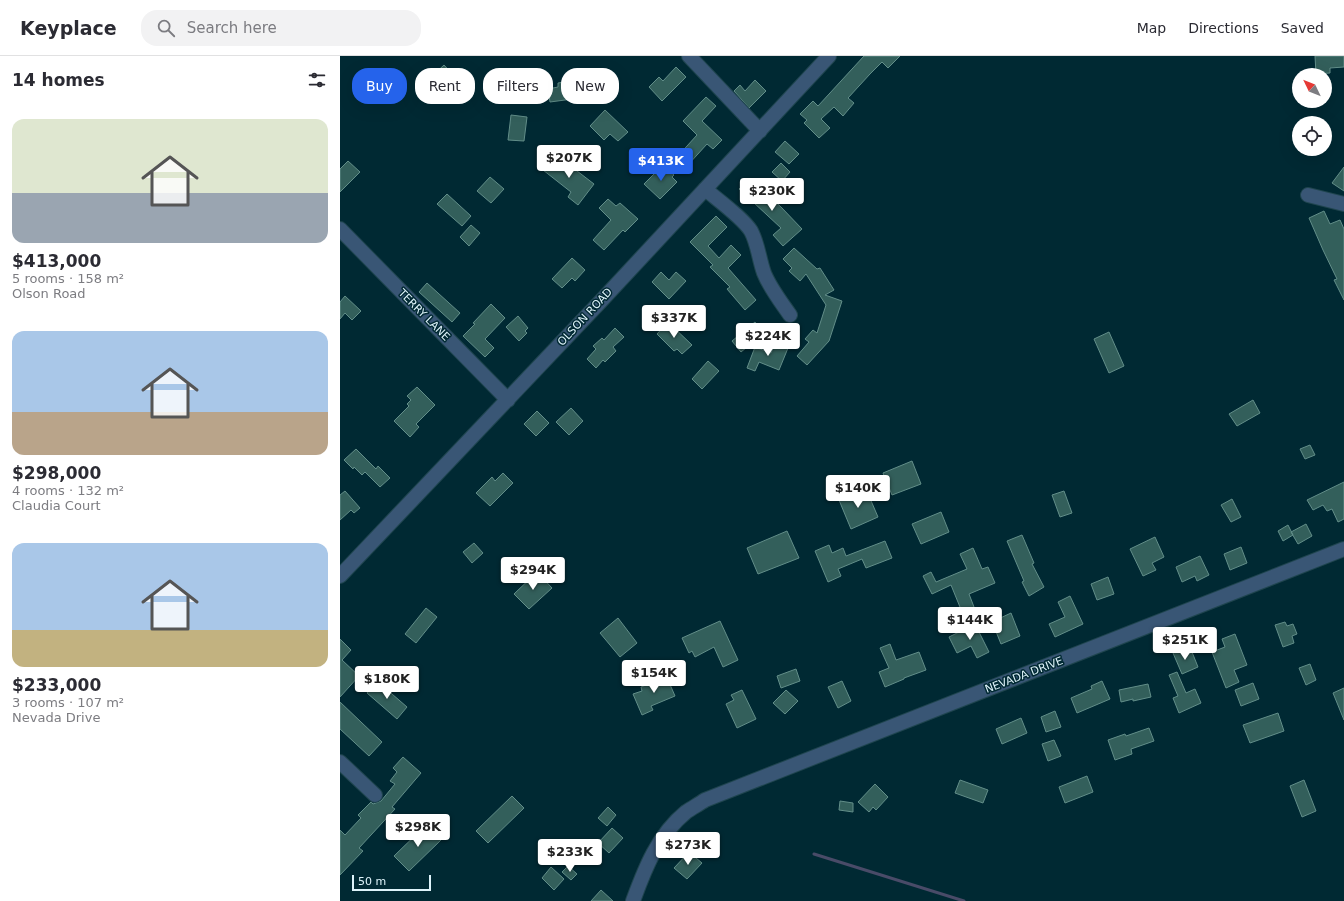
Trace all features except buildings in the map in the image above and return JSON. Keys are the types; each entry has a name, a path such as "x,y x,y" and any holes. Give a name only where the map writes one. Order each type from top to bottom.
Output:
{"street":[{"path":"689,56 760,131"},
{"name":"OLSON ROAD","path":"340,576 508,400 829,56"},
{"path":"705,189 751,230 769,284 790,316"},
{"path":"1308,195 1344,204"},
{"name":"TERRY LANE","path":"340,229 508,400"},
{"name":"NEVADA DRIVE","path":"634,896 650,858 664,834 686,812 705,800 1344,550"},
{"path":"340,762 375,795"}],"waterway":[{"path":"814,854 964,901"}]}
